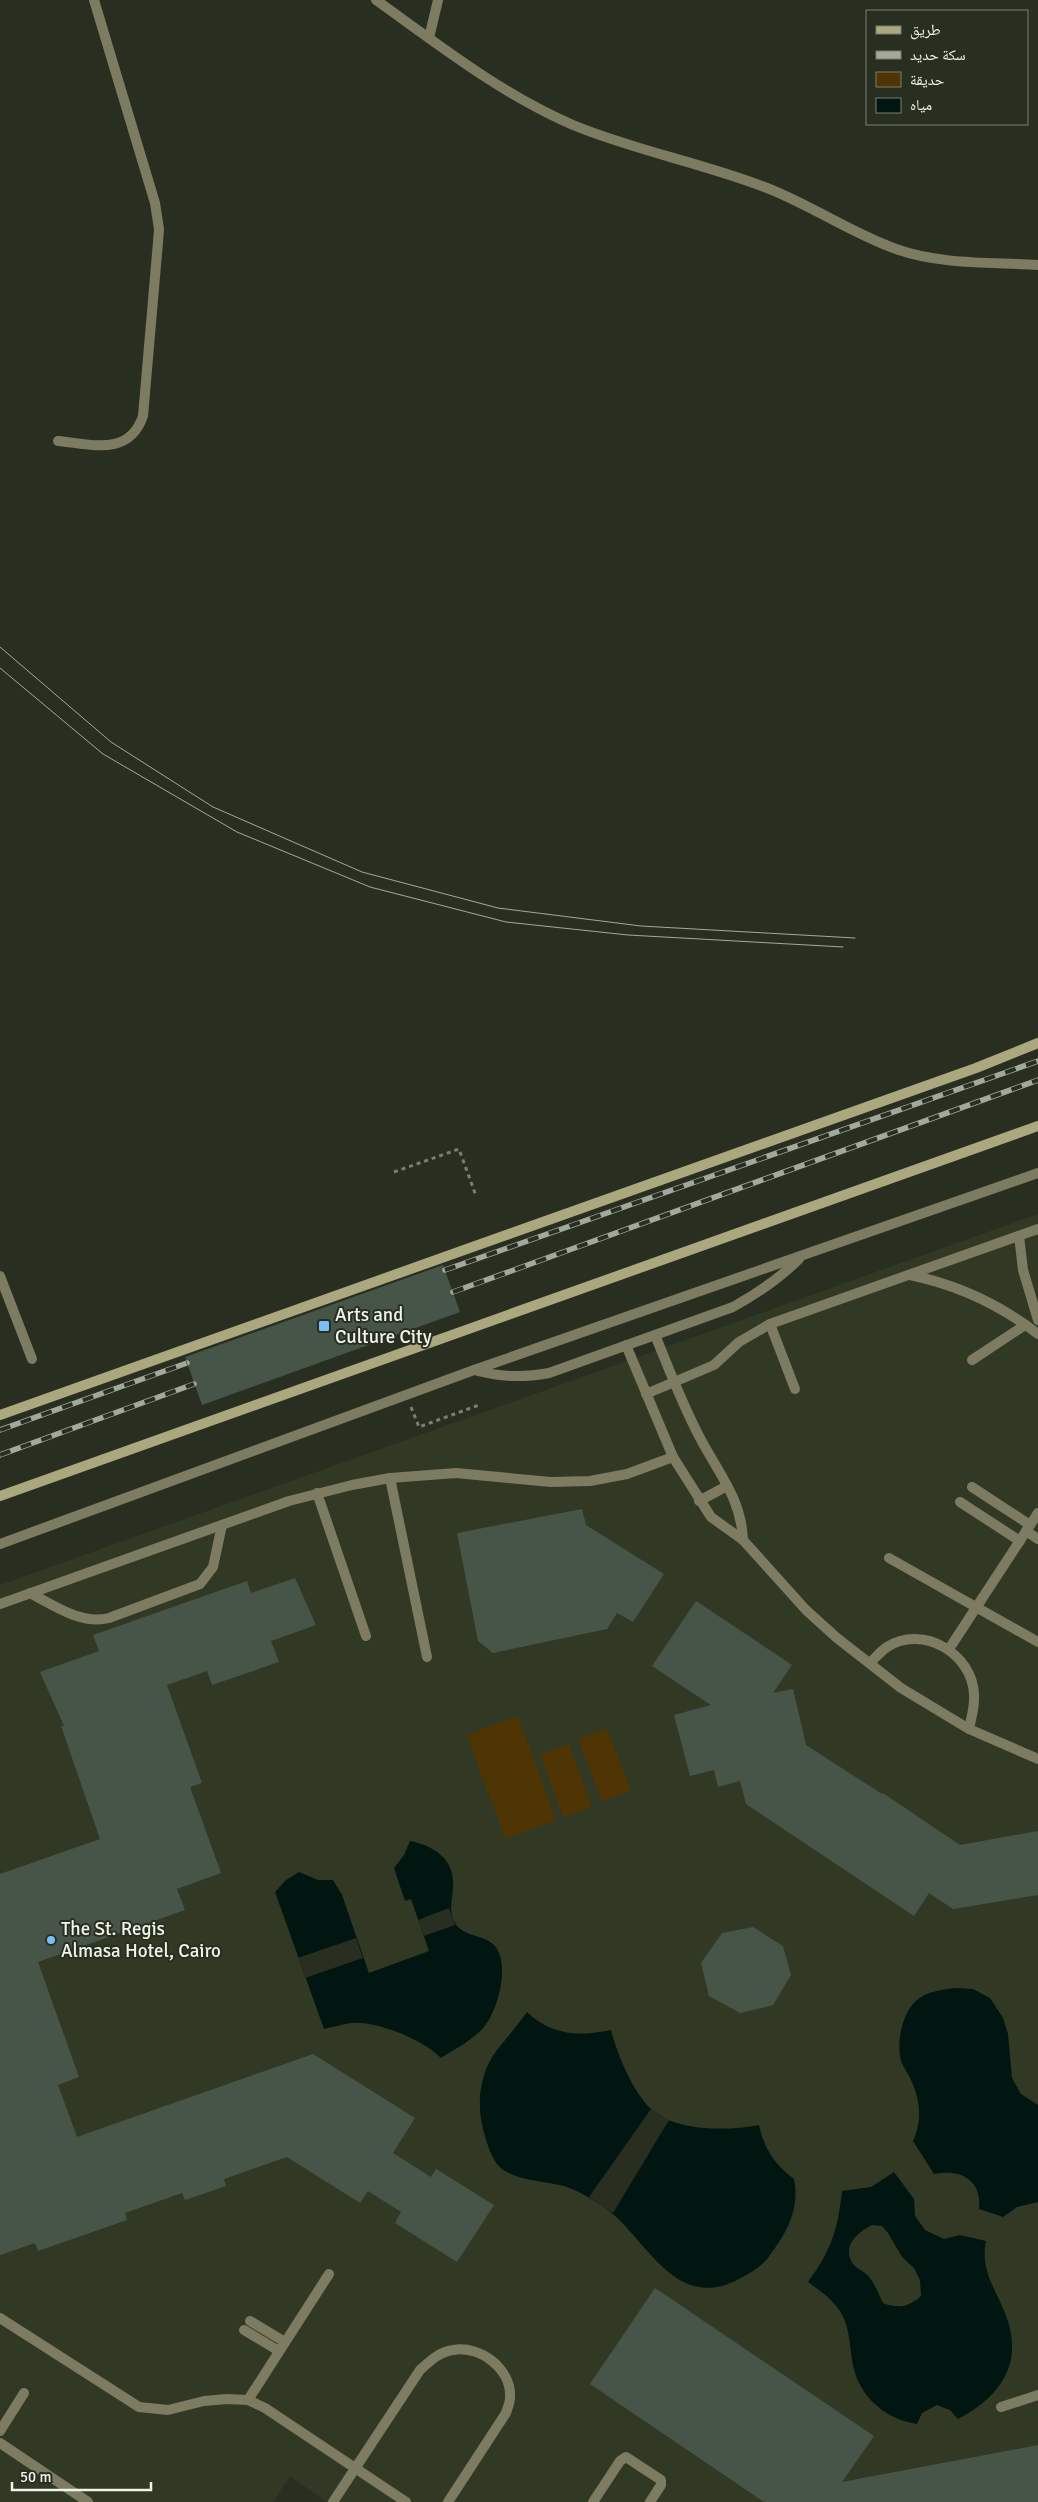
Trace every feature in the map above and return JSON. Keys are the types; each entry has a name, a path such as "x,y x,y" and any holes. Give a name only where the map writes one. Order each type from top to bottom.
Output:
{"street":[{"path":"58,441 112,446 123,442 139,427 143,416 158,242 158,216 155,203 94,0"},
{"path":"376,0 498,85 571,124 650,153 765,187 896,248 949,260 1038,265"},
{"path":"429,38 438,0"},
{"path":"0,1415 948,1078 1038,1043"},
{"path":"0,1496 1038,1126"},
{"path":"0,1544 474,1370 1038,1173"},
{"path":"646,1394 714,1366 739,1342 770,1324 1038,1229"},
{"path":"1019,1236 1023,1270 1038,1320"},
{"path":"474,1370 498,1376 524,1378 549,1373 732,1307 758,1293 781,1276 802,1256"},
{"path":"909,1275 938,1281 966,1290 993,1303 1038,1334"},
{"path":"0,1276 32,1359"},
{"path":"770,1324 795,1389"},
{"path":"972,1360 1025,1324"},
{"path":"655,1335 698,1435 736,1502 742,1521 743,1540"},
{"path":"626,1345 673,1457 699,1501 711,1517 743,1540 806,1610 901,1688 969,1729 1038,1759"},
{"path":"0,1604 317,1493 390,1478 456,1474 551,1482 590,1480 628,1474 673,1457"},
{"path":"390,1478 427,1656"},
{"path":"699,1501 727,1486"},
{"path":"972,1486 1033,1521 1038,1539"},
{"path":"317,1493 366,1636"},
{"path":"960,1502 1020,1541"},
{"path":"948,1649 1033,1521"},
{"path":"30,1593 87,1620 102,1620 200,1584 212,1567 222,1525"},
{"path":"889,1558 1038,1642"},
{"path":"870,1663 887,1647 902,1641 934,1642 948,1649 959,1658 972,1680 974,1701 969,1729"},
{"path":"248,2400 329,2274"},
{"path":"0,2318 138,2407 168,2410 204,2401 248,2400 265,2408 406,2502"},
{"path":"250,2321 285,2342"},
{"path":"244,2330 279,2352"},
{"path":"333,2502 420,2370 435,2356 453,2350 470,2350 490,2358 504,2374 510,2398 506,2413 448,2502"},
{"path":"0,2431 24,2393"},
{"path":"1001,2407 1038,2395"},
{"path":"0,2443 88,2502"},
{"path":"593,2502 620,2460 626,2457 661,2480 661,2485 650,2502"}],"path":[{"path":"394,1172 459,1149 476,1196"},
{"path":"406,1395 419,1427 479,1405"}],"shaded area":[{"path":"1038,1214 1038,2502 326,2502 290,2476 273,2502 0,2502 0,1585"}],"green space":[{"path":"518,1716 556,1820 505,1839 467,1735"},
{"path":"607,1728 631,1791 602,1801 578,1739"},
{"path":"569,1744 592,1807 563,1817 540,1754"}],"water":[{"path":"410,1841 433,1849 445,1859 452,1873 451,1912 455,1923 463,1931 489,1941 494,1945 502,1963 501,1986 498,1998 494,2010 484,2027 464,2044 441,2058 414,2039 380,2026 355,2023 324,2029 275,1892 286,1880 299,1872 318,1880 333,1880 342,1895 369,1973 429,1951 411,1899 405,1901 394,1868 404,1855"},
{"path":"954,1988 973,1989 990,1998 1003,2018 1008,2034 1012,2078 1021,2094 1038,2105 1038,2202 1017,2207 1003,2217 979,2209 977,2190 967,2178 952,2173 934,2174 913,2141 918,2125 919,2109 916,2093 901,2061 899,2045 904,2020 907,2012 921,1997 940,1990"},
{"path":"527,2012 536,2020 556,2030 588,2033 611,2030 617,2050 632,2083 644,2102 661,2117 688,2126 703,2128 718,2129 759,2125 767,2149 781,2168 794,2179 795,2190 794,2210 791,2220 764,2263 737,2280 714,2287 695,2286 677,2278 661,2265 617,2218 601,2205 579,2192 564,2186 516,2176 499,2166 489,2149 482,2125 480,2092 482,2081 497,2050"},
{"path":"894,2172 914,2199 915,2216 925,2230 944,2239 960,2235 986,2241 985,2261 987,2270 1005,2313 1010,2331 1012,2347 1010,2362 1005,2376 997,2389 973,2410 958,2419 950,2410 937,2405 922,2413 917,2424 907,2422 887,2413 871,2400 859,2383 855,2373 848,2334 842,2315 829,2299 808,2282 828,2250 836,2228 842,2191 871,2187","holes":["872,2225 882,2226 902,2257 914,2268 920,2280 921,2296 908,2305 894,2306 883,2303 870,2279 853,2264 850,2257 850,2246 861,2232"]}],"pier":[{"path":"449,1908 455,1925 424,1936 418,1920"},
{"path":"356,1938 363,1958 305,1978 298,1958"},
{"path":"651,2109 669,2120 613,2213 589,2197"}],"building":[{"name":"Arts and Culture City","path":"443,1265 460,1312 202,1405 185,1357"},
{"path":"582,1509 586,1525 664,1574 633,1622 617,1613 607,1629 493,1653 478,1641 457,1533"},
{"name":"The St. Regis Almasa Hotel, Cairo","path":"295,1578 316,1625 271,1641 279,1662 212,1685 207,1671 167,1685 202,1783 190,1787 221,1873 177,1889 185,1910 38,1962 79,2077 58,2085 77,2137 313,2054 415,2118 393,2153 431,2177 436,2169 494,2205 457,2262 395,2223 401,2212 368,2191 360,2203 287,2157 224,2179 226,2186 185,2200 182,2193 125,2213 127,2220 38,2251 35,2243 0,2255 0,1874 100,1839 61,1726 64,1726 40,1672 99,1651 93,1635 247,1581 251,1593"},
{"path":"696,1601 792,1665 773,1693 793,1689 806,1745 883,1793 960,1845 1038,1831 1038,1895 953,1909 929,1893 914,1916 746,1804 740,1781 718,1787 714,1770 690,1776 674,1715 711,1705 652,1666"},
{"path":"753,1927 783,1946 791,1975 773,2005 740,2013 709,1996 701,1963 722,1933"},
{"path":"655,2288 874,2436 842,2482 1038,2445 1038,2502 764,2502 590,2384"}],"tram line":[{"path":"0,647 111,742 213,807 362,872 498,908 641,926 855,938"},
{"path":"0,668 103,754 237,832 370,887 506,922 628,935 843,947"}],"railway":[{"path":"445,1270 1038,1061"},
{"path":"453,1292 1038,1080"},
{"path":"0,1430 187,1363"},
{"path":"0,1455 194,1384"}],"place":[{"name":"Arts and Culture City","path":"324,1326"},
{"name":"The St. Regis Almasa Hotel, Cairo","path":"51,1940"}]}
